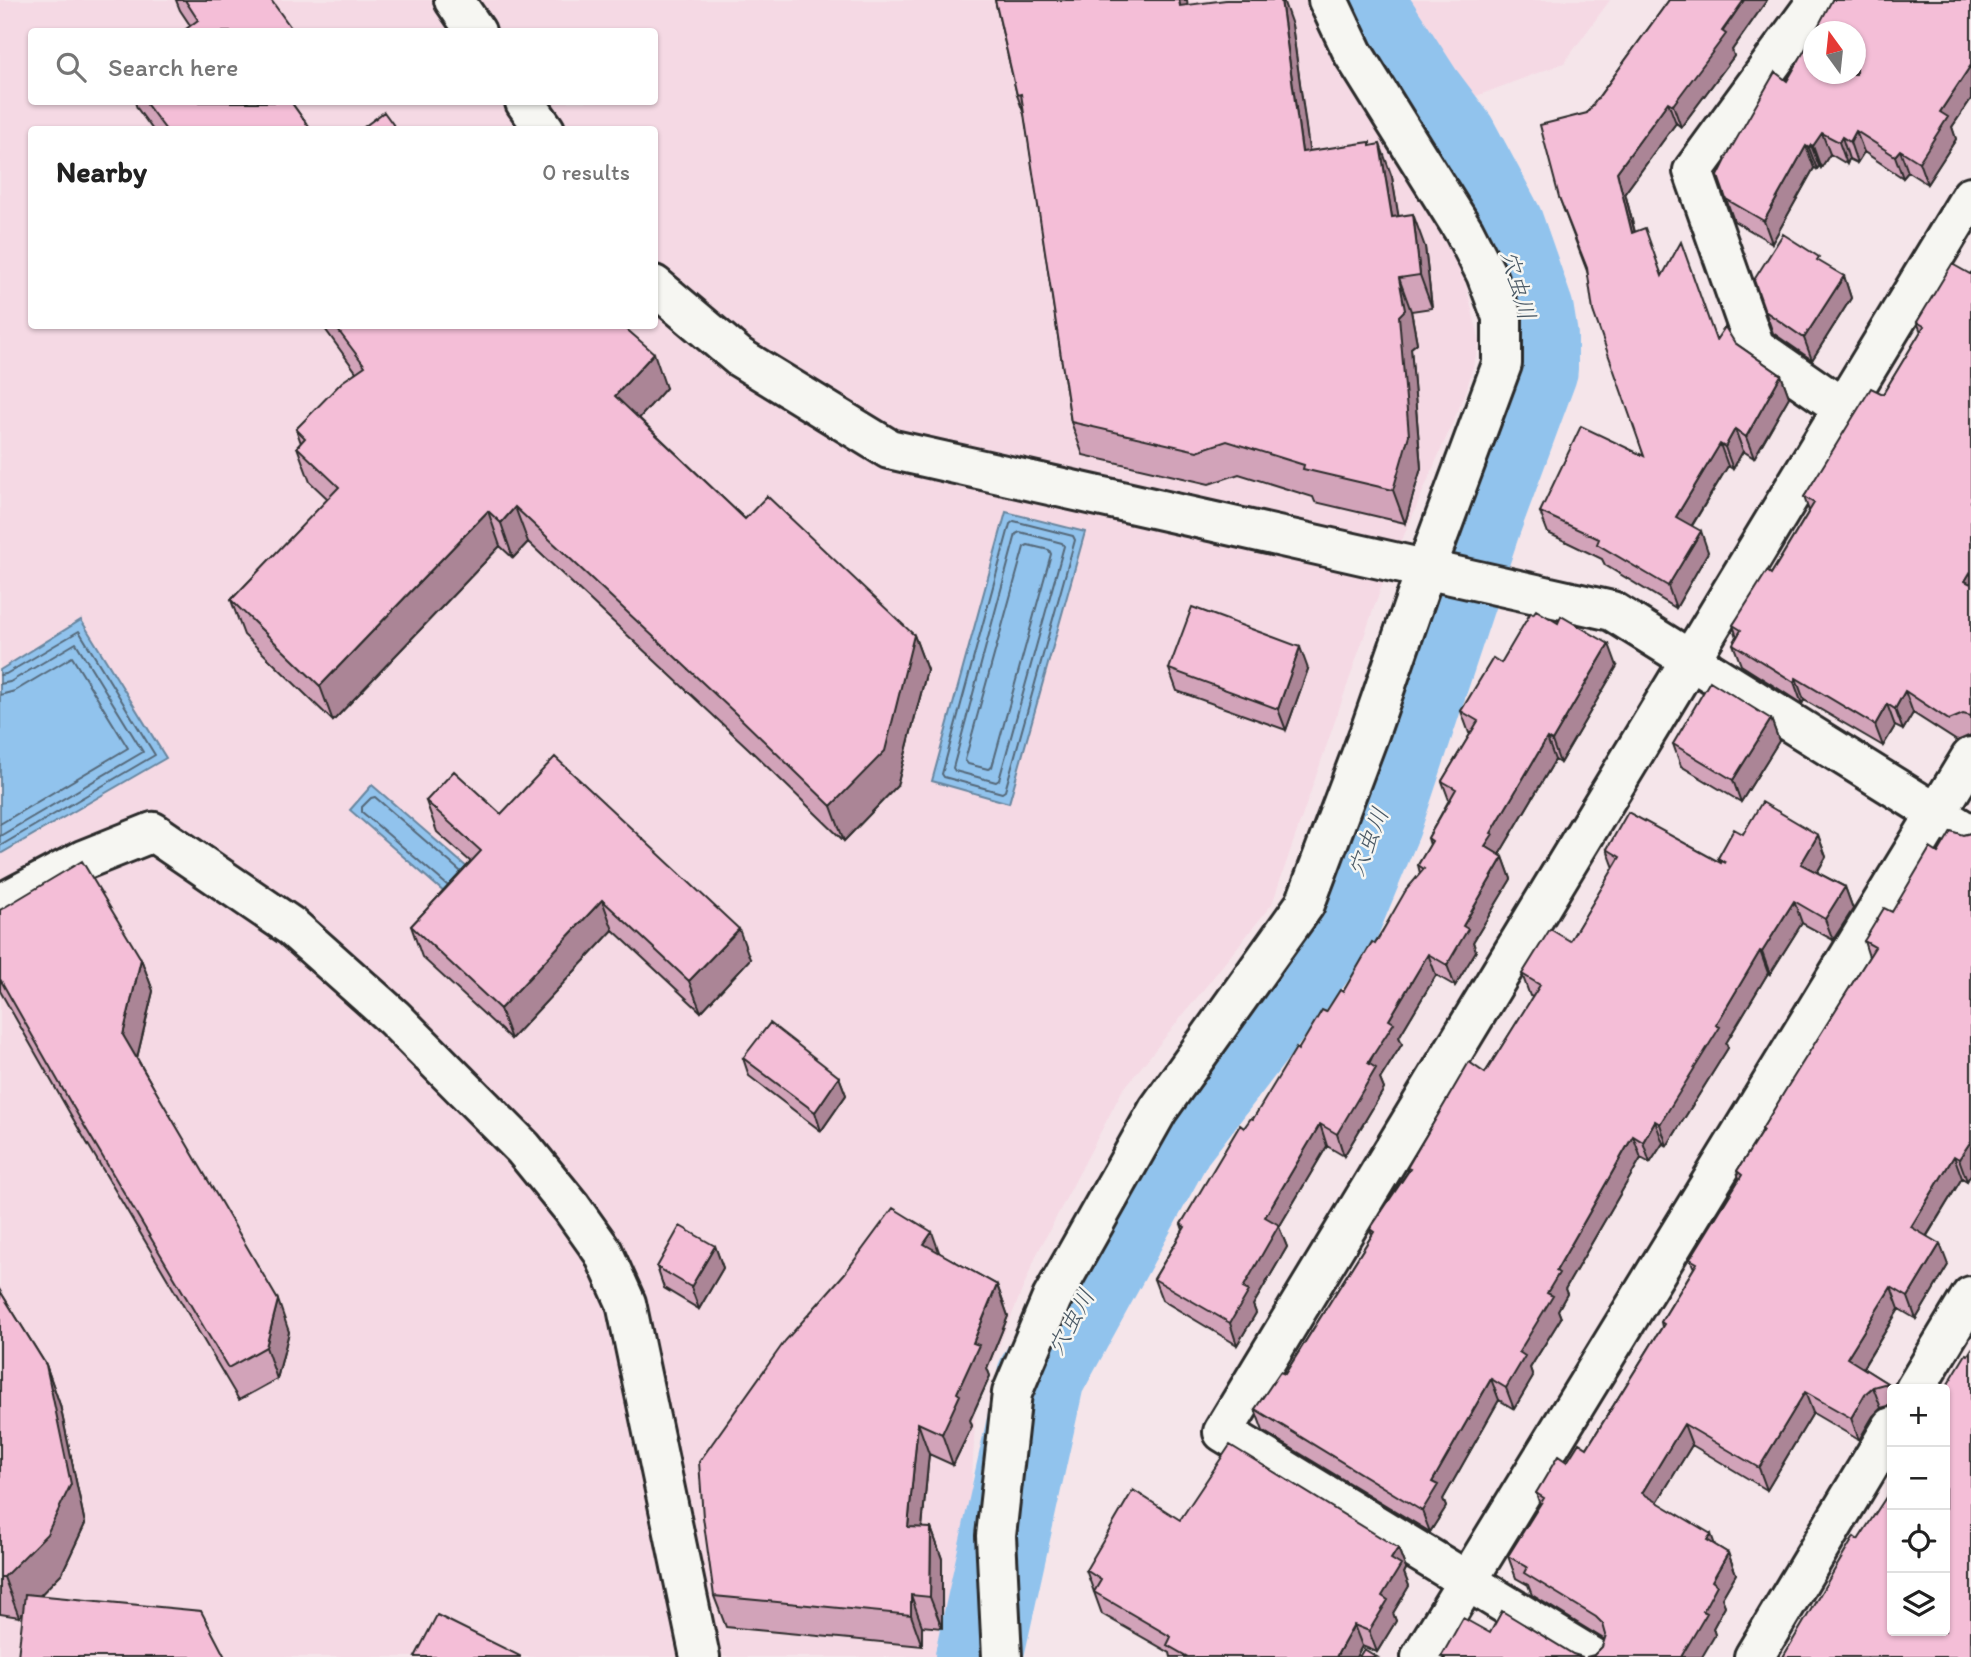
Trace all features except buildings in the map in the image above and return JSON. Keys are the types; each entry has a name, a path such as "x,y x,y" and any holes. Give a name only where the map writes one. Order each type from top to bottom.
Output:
{"street":[{"path":"454,0 473,28"},
{"path":"1002,1657 996,1536 1012,1393 1052,1298 1158,1110 1305,904 1370,734 1426,569 1502,364 1502,317 1486,274 1464,231 1353,53 1328,0"},
{"path":"1818,0 1693,171 1755,347 1843,408"},
{"path":"527,105 542,126"},
{"path":"1592,1657 1223,1432 1971,196"},
{"path":"658,288 739,357 888,449 1612,611 1971,835"},
{"path":"1421,1657 1971,757"},
{"path":"0,904 83,860 153,832 292,927 394,1018 523,1148 603,1252 626,1303 701,1657"},
{"path":"1918,1384 1971,1296"},
{"path":"1754,1657 1887,1435"}],"shaded area":[{"path":"0,0 1610,0 1564,63 1397,126 1426,179 1465,282 1480,342 1466,392 1379,593 1272,904 1122,1091 1037,1254 976,1402 963,1657 0,1657"}],"water":[{"path":"1006,512 1085,532 1009,803 932,781"},
{"path":"81,620 166,758 0,854 0,670"},
{"path":"372,785 476,875 453,900 350,810"}],"waterway":[{"name":"穴虫川","path":"979,1657 1041,1377 1171,1139 1334,927 1378,821 1478,520 1534,369 1534,337 1530,312 1500,226 1454,140 1421,96 1359,0"}]}
